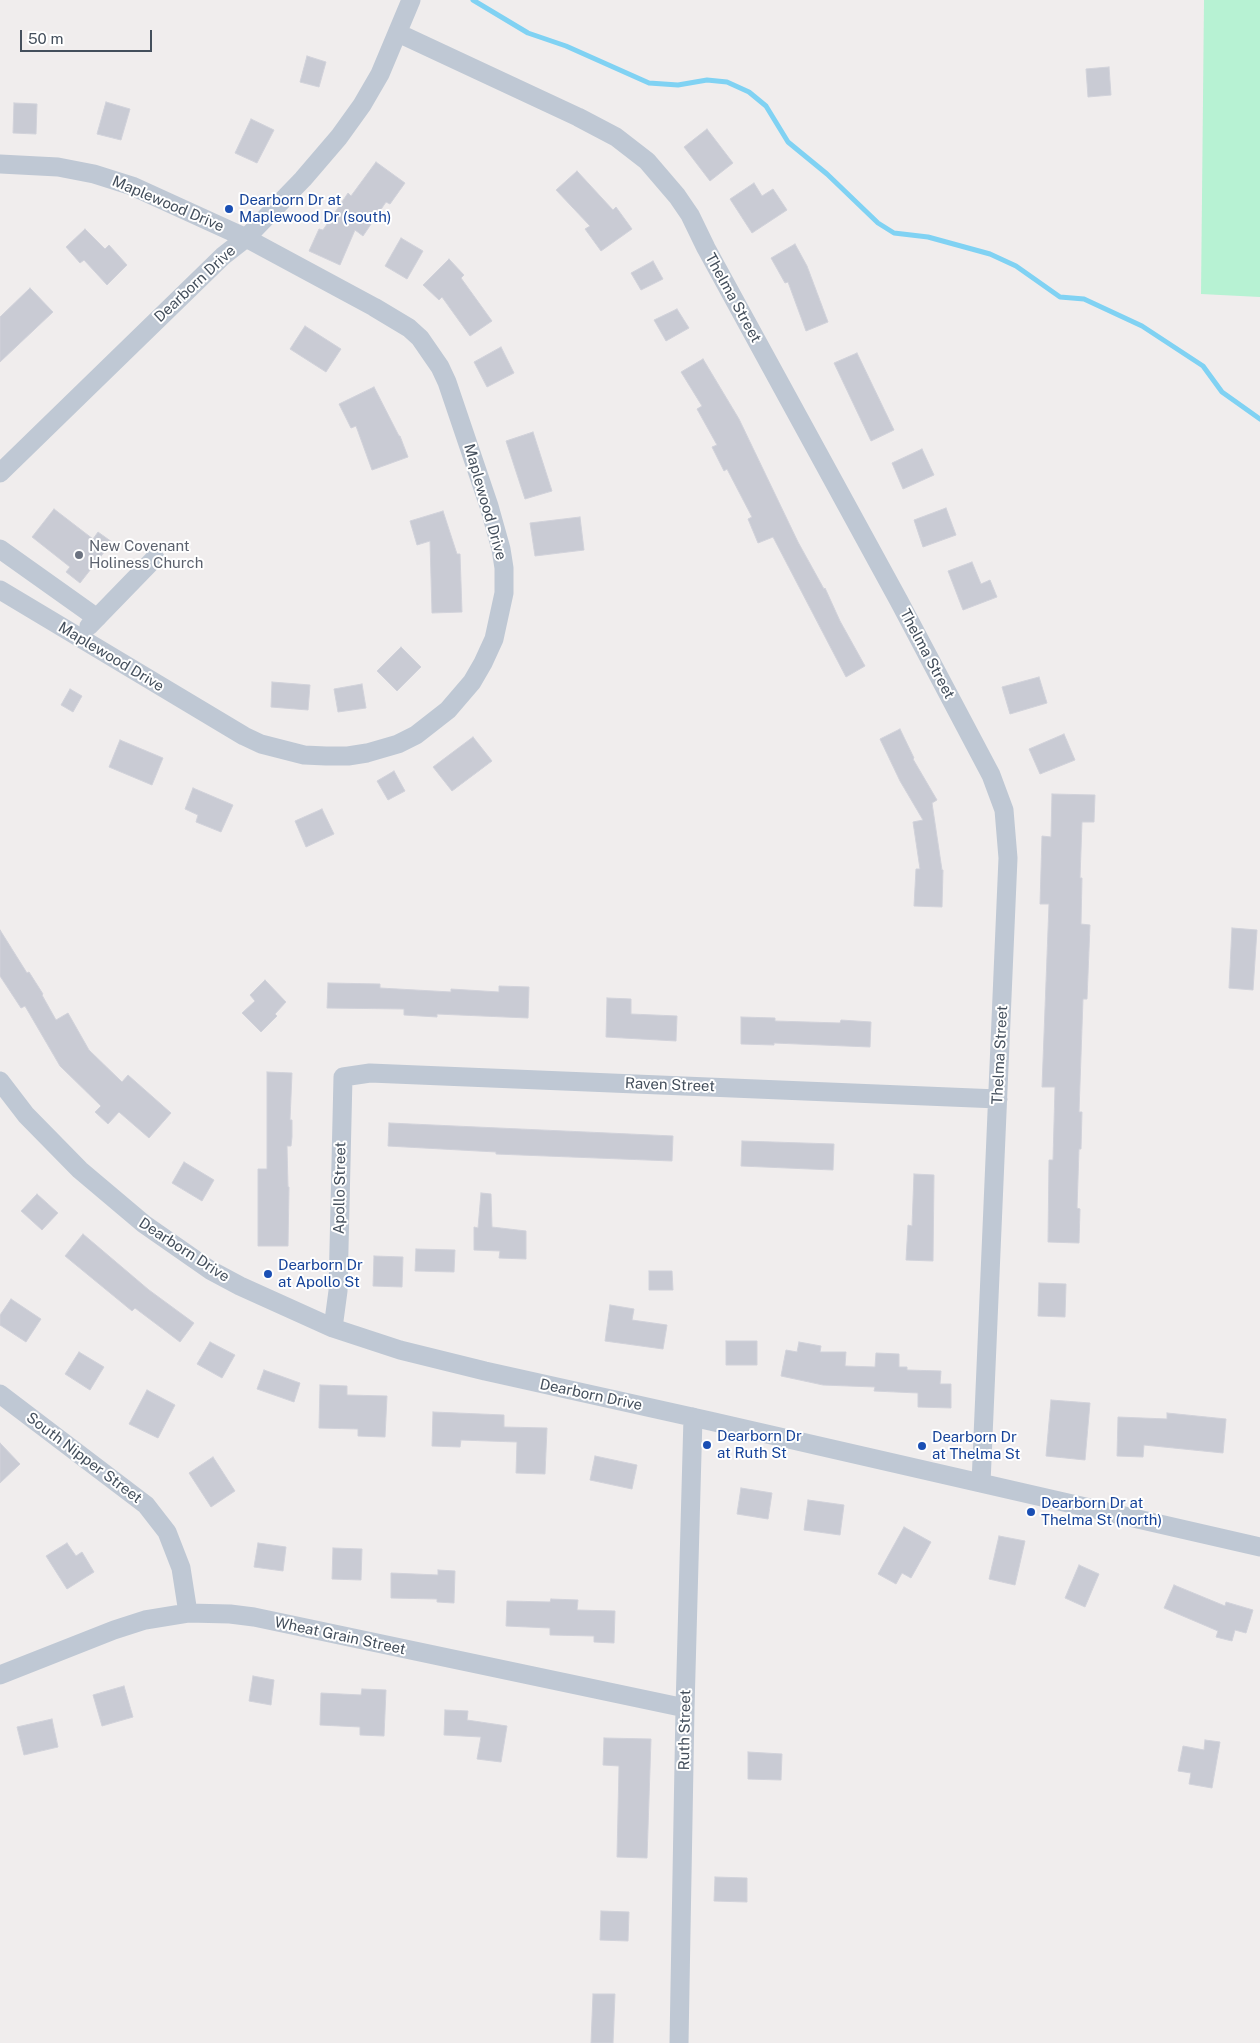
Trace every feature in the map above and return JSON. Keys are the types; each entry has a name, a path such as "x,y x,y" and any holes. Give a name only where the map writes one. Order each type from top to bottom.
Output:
{"street":[{"name":"Dearborn Drive","path":"0,473 224,256 246,238 303,179 339,137 362,105 380,74 411,0"},
{"name":"Thelma Street","path":"398,33 598,126 616,137 647,161 677,196 690,215 991,775 1004,810 1008,858 981,1483"},
{"name":"Maplewood Drive","path":"0,164 58,167 116,180 246,238 409,328 420,338 440,366 489,506 501,549 504,568 504,593 494,640 483,664 462,695 448,710 416,735 398,744 367,753 348,756 326,756 304,755 261,744 244,736 0,590"},
{"path":"0,549 96,618"},
{"path":"78,637 155,558"},
{"path":"23,604 42,580"},
{"name":"Raven Street","path":"343,1077 370,1073 998,1099"},
{"name":"Apollo Street","path":"333,1328 338,1291 343,1077"},
{"name":"Dearborn Drive","path":"0,1082 26,1115 80,1170 144,1224 210,1270 248,1290 333,1328 400,1350 485,1371 1260,1548"},
{"name":"South Nipper Street","path":"0,1394 146,1506 167,1532 182,1568 188,1613"},
{"name":"Ruth Street","path":"679,2043 693,1417"},
{"name":"Wheat Grain Street","path":"0,1676 114,1630 145,1620 188,1613 254,1617 685,1708"}],"green space":[{"path":"1204,0 1260,0 1260,297 1201,294"}],"building":[{"path":"307,56 326,62 319,87 300,82"},
{"path":"1109,67 1111,95 1088,97 1086,69"},
{"path":"106,102 130,109 121,140 97,134"},
{"path":"14,103 37,104 36,134 13,133"},
{"path":"251,119 274,130 257,163 235,153"},
{"path":"707,129 733,163 710,181 684,147"},
{"path":"376,162 405,183 390,204 386,202 363,236 355,230 340,265 309,251 319,229 323,230 348,193 351,196"},
{"path":"577,171 613,210 616,207 632,229 601,251 585,229 590,226 556,190"},
{"path":"754,183 762,196 773,189 787,210 752,233 730,199"},
{"path":"85,229 105,249 109,245 127,265 107,285 84,260 80,263 66,247"},
{"path":"401,238 423,251 407,279 385,266"},
{"path":"795,244 807,266 828,322 806,331 788,282 785,283 771,258"},
{"path":"449,259 464,275 461,278 492,321 470,336 442,297 439,300 423,285"},
{"path":"653,261 663,279 641,290 631,273"},
{"path":"30,288 53,312 0,362 0,317"},
{"path":"677,309 689,328 666,341 654,320"},
{"path":"305,326 341,349 326,372 290,349"},
{"path":"501,347 514,373 487,387 474,362"},
{"path":"857,353 894,430 871,441 834,363"},
{"path":"703,359 739,419 798,542 825,588 840,621 865,666 846,677 773,537 758,543 748,519 752,517 727,469 724,471 712,447 717,445 697,409 702,406 681,372"},
{"path":"374,387 400,436 408,457 372,470 356,426 351,428 339,404"},
{"path":"533,432 552,491 525,499 506,441"},
{"path":"922,449 934,475 903,489 892,463"},
{"path":"946,508 956,535 923,547 914,520"},
{"name":"New Covenant Holiness Church","path":"54,509 93,539 98,532 112,542 80,583 66,572 70,567 32,537"},
{"path":"443,511 457,554 460,554 462,612 432,613 430,541 417,545 410,521"},
{"path":"580,517 584,550 535,556 530,523"},
{"path":"972,562 981,584 990,580 997,597 963,610 948,571"},
{"path":"401,647 421,667 397,691 377,671"},
{"path":"1039,677 1047,703 1010,714 1002,687"},
{"path":"272,682 310,685 308,710 271,707"},
{"path":"362,684 366,708 338,712 334,689"},
{"path":"70,689 82,696 73,712 61,705"},
{"path":"900,729 913,759 937,800 932,803 943,870 942,907 914,906 916,869 920,869 913,822 923,820 900,781 880,739"},
{"path":"1064,734 1075,760 1040,774 1029,749"},
{"path":"473,737 492,761 452,791 433,767"},
{"path":"120,740 163,758 152,785 109,767"},
{"path":"394,771 405,791 388,800 377,781"},
{"path":"193,788 233,805 221,832 196,822 198,815 185,809"},
{"path":"1052,794 1095,795 1094,822 1082,822 1080,878 1082,878 1081,924 1090,925 1087,999 1083,999 1079,1112 1082,1112 1077,1208 1080,1209 1079,1243 1048,1242 1049,1160 1053,1160 1055,1087 1042,1087 1049,904 1040,904 1042,836 1051,837"},
{"path":"322,809 334,834 306,847 295,821"},
{"path":"1232,928 1257,930 1253,990 1229,988"},
{"path":"0,930 27,973 29,972 43,994 56,1020 68,1013 89,1050 122,1082 128,1075 171,1113 149,1138 119,1112 108,1124 95,1112 101,1106 60,1066 25,1006 21,1008 0,976"},
{"path":"265,980 286,1002 275,1014 277,1016 261,1032 242,1013 255,1001 250,995"},
{"path":"328,983 380,984 380,988 451,992 451,989 499,992 499,986 529,987 528,1018 437,1014 437,1017 404,1015 404,1009 327,1008"},
{"path":"607,998 631,999 631,1014 677,1016 676,1041 606,1037"},
{"path":"741,1017 775,1018 775,1021 840,1023 841,1020 871,1022 870,1047 774,1043 774,1045 741,1044"},
{"path":"267,1072 292,1073 290,1120 292,1120 292,1137 291,1146 287,1146 289,1187 288,1246 258,1246 258,1169 267,1169"},
{"path":"389,1123 673,1136 672,1161 496,1154 496,1152 388,1146"},
{"path":"742,1141 834,1144 833,1170 741,1166"},
{"path":"184,1162 214,1180 202,1201 172,1183"},
{"path":"914,1174 934,1175 933,1261 906,1260 908,1225 912,1226"},
{"path":"481,1193 491,1194 492,1227 526,1231 526,1259 499,1258 500,1251 474,1250 474,1227 478,1228"},
{"path":"37,1194 58,1213 42,1230 21,1211"},
{"path":"83,1234 149,1290 194,1323 180,1342 135,1308 132,1311 65,1256"},
{"path":"416,1249 455,1250 454,1272 415,1271"},
{"path":"374,1256 403,1257 402,1287 373,1286"},
{"path":"649,1271 672,1271 673,1290 649,1290"},
{"path":"1039,1283 1066,1284 1065,1317 1038,1316"},
{"path":"11,1299 41,1319 26,1342 0,1325 0,1315"},
{"path":"610,1305 634,1309 632,1320 667,1325 663,1349 605,1341"},
{"path":"726,1341 757,1341 757,1365 726,1365"},
{"path":"210,1342 235,1355 222,1378 197,1364"},
{"path":"799,1342 821,1346 820,1352 846,1352 845,1366 875,1367 876,1353 899,1354 899,1367 907,1367 907,1370 941,1371 940,1384 951,1384 951,1408 918,1407 918,1393 874,1391 875,1387 823,1385 781,1376 786,1350 797,1352"},
{"path":"79,1352 104,1367 90,1390 65,1374"},
{"path":"264,1370 300,1383 294,1402 257,1389"},
{"path":"320,1385 347,1386 347,1395 387,1396 385,1437 358,1436 358,1429 319,1428"},
{"path":"147,1390 175,1405 158,1438 129,1424"},
{"path":"1051,1400 1090,1403 1085,1460 1046,1456"},
{"path":"433,1412 504,1415 504,1427 547,1428 545,1474 516,1473 517,1442 461,1440 460,1447 432,1446"},
{"path":"1167,1413 1226,1419 1223,1453 1144,1445 1143,1457 1117,1456 1118,1417 1167,1419"},
{"path":"0,1443 20,1464 0,1483"},
{"path":"595,1456 637,1465 632,1489 590,1480"},
{"path":"213,1457 235,1491 211,1507 189,1473"},
{"path":"741,1488 772,1493 768,1519 737,1514"},
{"path":"808,1500 844,1505 840,1535 804,1530"},
{"path":"904,1527 931,1542 911,1578 902,1573 896,1584 878,1574"},
{"path":"999,1536 1025,1541 1015,1585 989,1579"},
{"path":"67,1543 76,1556 82,1552 94,1572 67,1589 46,1556"},
{"path":"258,1543 286,1547 283,1571 254,1567"},
{"path":"333,1548 362,1549 361,1580 332,1579"},
{"path":"1079,1565 1099,1574 1085,1607 1065,1598"},
{"path":"438,1570 455,1571 454,1603 437,1602 437,1599 391,1598 391,1573 438,1575"},
{"path":"1174,1585 1225,1606 1226,1602 1253,1610 1246,1633 1235,1630 1232,1641 1216,1637 1218,1631 1164,1608"},
{"path":"551,1599 578,1600 577,1610 615,1611 614,1643 594,1642 594,1636 550,1635 550,1628 506,1626 507,1601 550,1602"},
{"path":"253,1676 274,1680 271,1705 249,1701"},
{"path":"124,1686 133,1717 102,1726 93,1695"},
{"path":"362,1689 386,1690 384,1736 360,1735 360,1727 320,1725 321,1693 361,1695"},
{"path":"445,1710 468,1711 467,1720 507,1726 501,1762 477,1759 481,1737 444,1735"},
{"path":"52,1719 58,1747 24,1755 17,1727"},
{"path":"604,1738 651,1739 647,1858 617,1857 619,1766 603,1765"},
{"path":"1205,1740 1220,1742 1212,1788 1189,1784 1191,1773 1178,1771 1183,1746 1204,1750"},
{"path":"748,1752 782,1754 781,1780 748,1779"},
{"path":"715,1877 747,1878 747,1902 714,1901"},
{"path":"601,1911 629,1912 628,1941 600,1940"},
{"path":"593,1994 615,1994 613,2043 591,2043"}],"waterway":[{"path":"473,0 528,33 566,46 649,83 678,85 707,80 727,82 749,92 766,106 788,142 827,174 878,223 894,233 928,237 990,254 1016,266 1060,297 1084,299 1142,326 1203,366 1222,392 1260,419"}],"place":[{"name":"Dearborn Dr at Maplewood Dr (south)","path":"229,209"},
{"name":"New Covenant Holiness Church","path":"79,555"},
{"name":"Dearborn Dr at Apollo St","path":"268,1274"},
{"name":"Dearborn Dr at Ruth St","path":"707,1445"},
{"name":"Dearborn Dr at Thelma St","path":"922,1446"},
{"name":"Dearborn Dr at Thelma St (north)","path":"1031,1512"}]}
